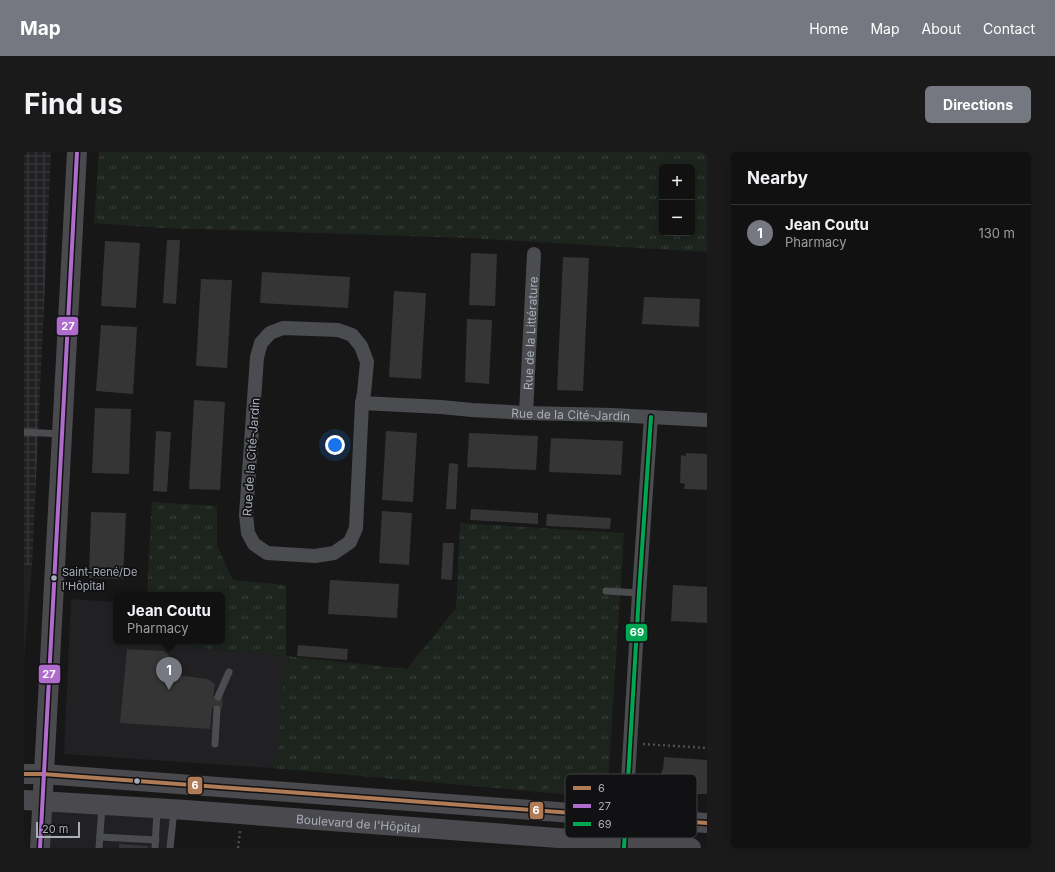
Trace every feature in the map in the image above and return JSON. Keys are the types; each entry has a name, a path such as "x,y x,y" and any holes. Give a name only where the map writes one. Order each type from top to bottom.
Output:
{"main road":[{"path":"40,848 33,800 34,774 61,434 77,152"},
{"name":"Boulevard de l'Hôpital","path":"34,774 565,813"},
{"name":"Boulevard de l'Hôpital","path":"33,800 166,809 624,846 691,848"},
{"name":"Boulevard de l'Hôpital","path":"697,822 707,823"}],"street":[{"name":"Rue de la Littérature","path":"526,414 534,254"},
{"name":"Rue de la Cité-Jardin","path":"283,328 338,330 352,335 362,346 367,362 362,403 356,528 350,542 334,553 315,556 266,553 254,544 248,533 246,515 257,357 261,343 270,333 283,328"},
{"name":"Rue de la Cité-Jardin","path":"362,403 441,407 526,414 613,415 707,420"},
{"path":"628,774 651,417"}],"lane":[{"path":"24,432 61,434"},
{"path":"606,591 639,593"},
{"path":"218,697 230,672"},
{"path":"215,744 217,709"},
{"path":"99,848 102,805"},
{"path":"155,848 156,840 166,809"},
{"path":"166,809 170,848"},
{"path":"100,837 156,840"}],"path":[{"path":"630,743 707,748"},
{"path":"238,848 240,830"}],"shaded area":[{"path":"24,152 51,152 32,565 24,565"},
{"path":"24,565 32,565 24,659"},
{"path":"71,599 113,602 113,644 189,644 192,647 286,656 277,750 271,768 64,754"},
{"path":"42,801 174,810 170,848 40,848"}],"green space":[{"path":"99,152 707,152 707,252 469,238 162,228 94,223"},
{"path":"152,502 217,506 217,546 233,580 286,585 286,656 407,669 456,608 460,523 624,533 609,774 565,774 565,794 271,768 277,750 285,656 192,647 189,644 225,644 225,592 147,592"}],"building":[{"path":"167,240 180,240 176,304 163,303"},
{"path":"105,241 140,243 136,308 101,306"},
{"path":"471,253 497,254 495,306 469,305"},
{"path":"563,257 589,258 583,391 557,390"},
{"path":"262,272 350,277 348,308 260,303"},
{"path":"201,279 232,280 227,368 196,366"},
{"path":"394,291 426,293 421,379 389,377"},
{"path":"644,297 700,299 699,327 642,324"},
{"path":"467,319 492,320 489,384 465,382"},
{"path":"101,325 137,327 133,394 96,391"},
{"path":"194,400 225,402 220,490 189,489"},
{"path":"95,408 131,409 129,474 92,473"},
{"path":"156,431 171,432 167,492 153,491"},
{"path":"386,431 417,433 413,502 382,500"},
{"path":"469,433 538,436 536,470 467,467"},
{"path":"551,438 623,441 621,475 549,472"},
{"path":"686,453 707,454 707,490 684,489 685,484 680,483 681,455 686,456"},
{"path":"449,463 458,464 456,509 446,509"},
{"path":"471,509 538,513 538,524 470,520"},
{"path":"382,511 412,513 409,565 379,563"},
{"path":"91,512 126,513 123,579 89,578"},
{"path":"547,514 611,518 610,529 546,526"},
{"path":"443,543 454,543 452,580 441,579"},
{"path":"330,580 399,584 397,618 328,614"},
{"path":"673,585 707,587 707,623 671,621"},
{"path":"298,645 348,649 347,660 297,656"},
{"path":"127,649 164,651 178,664 176,675 208,679 215,684 213,696 223,697 222,709 212,708 210,729 120,723"},
{"path":"664,757 707,760 707,794 697,794 697,774 662,774"},
{"path":"119,844 148,846 148,848 119,848"}],"transit line":[{"name":"27","path":"40,848 77,152"},
{"name":"69","path":"628,774 651,417"},
{"name":"6","path":"24,774 43,774 565,813"},
{"name":"6","path":"697,822 707,823"},
{"name":"69","path":"624,848 625,838"}],"place":[{"name":"Saint-René/De l'Hôpital","path":"54,578"},
{"name":"Jean Coutu","path":"169,690"}]}
